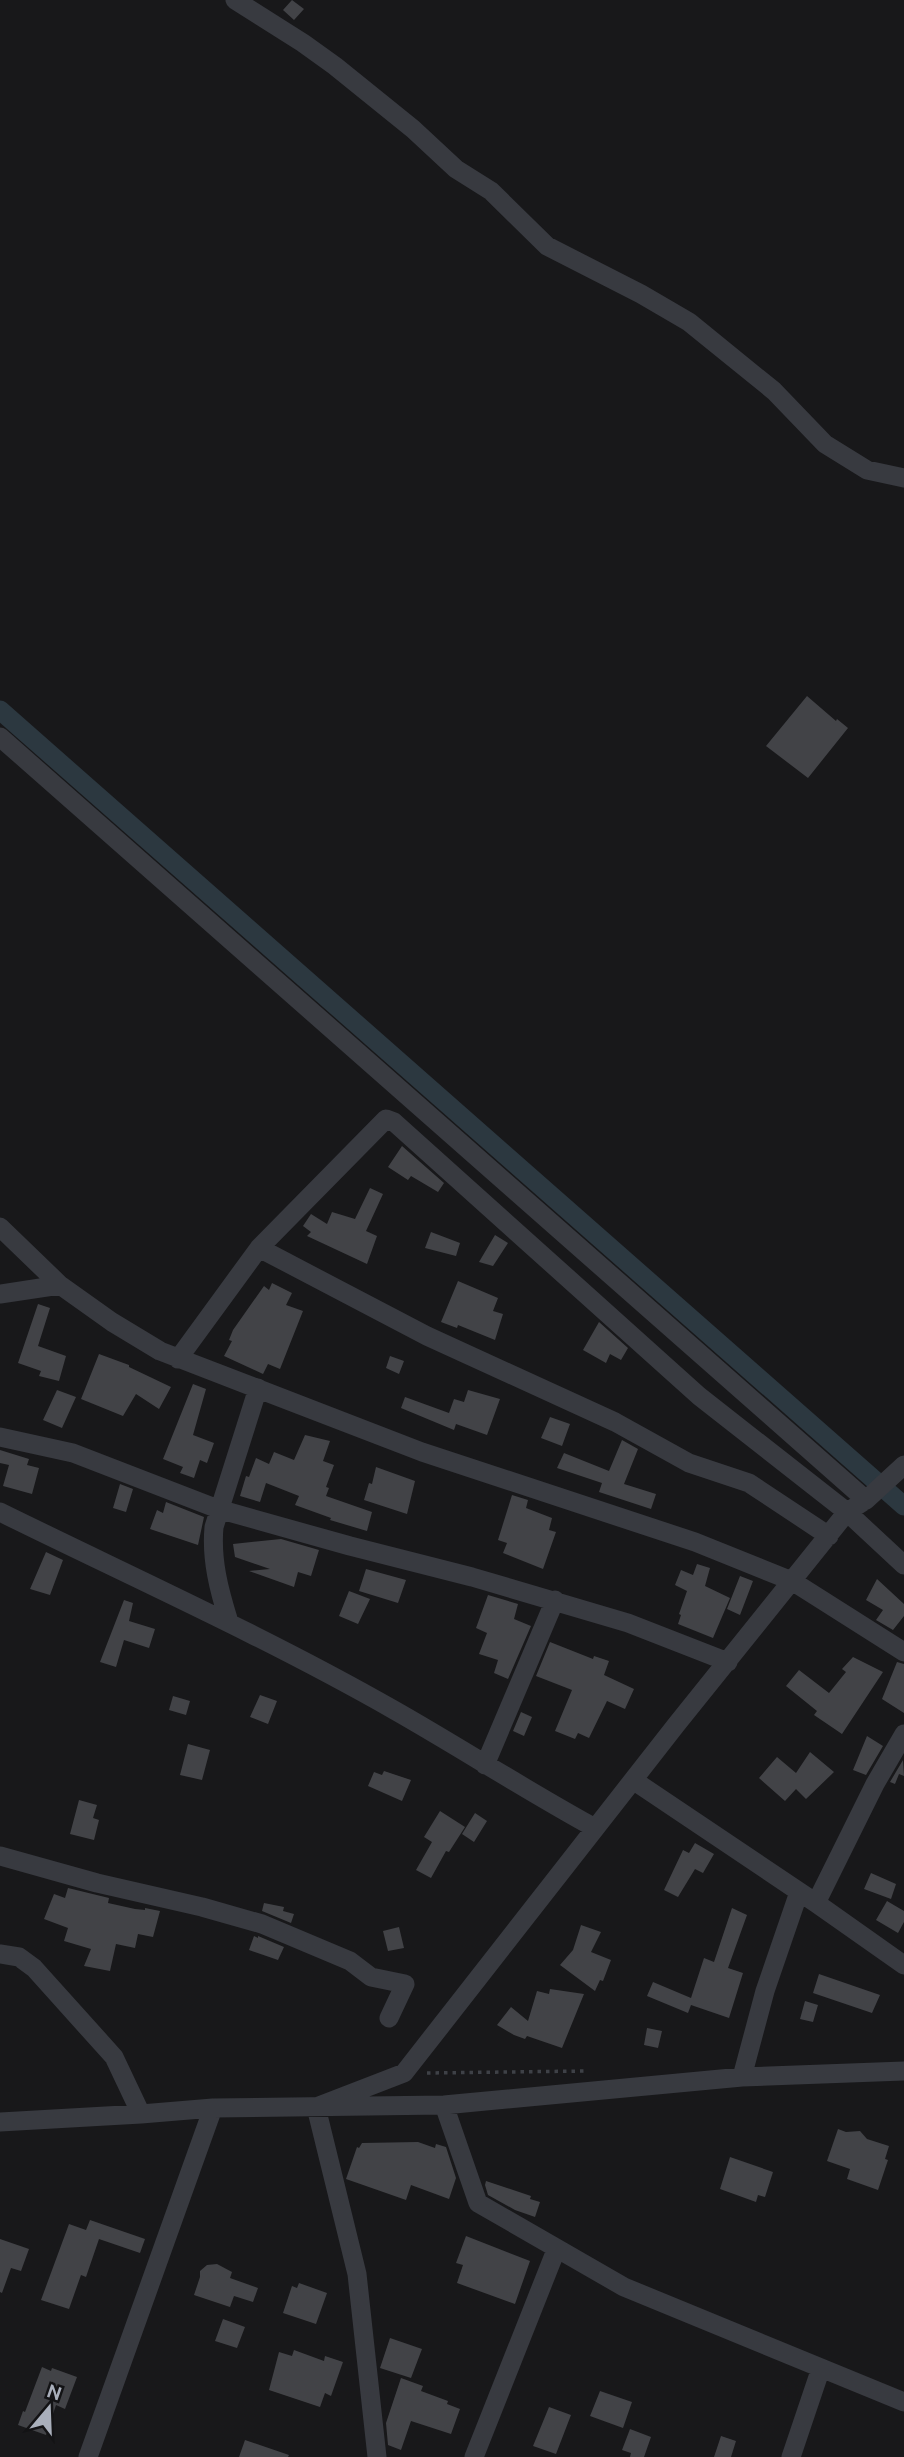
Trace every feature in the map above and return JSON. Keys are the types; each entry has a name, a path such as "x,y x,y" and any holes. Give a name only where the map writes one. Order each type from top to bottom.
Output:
{"street":[{"path":"235,0 335,66 413,129 456,169 491,191 547,246 689,322 774,391 825,444 867,470 904,478"},
{"path":"0,737 866,1500"},
{"path":"178,1359 260,1248 386,1119 394,1122 699,1396 847,1512 904,1565"},
{"path":"0,1227 60,1285 112,1322 178,1359 422,1452 695,1542 792,1581 904,1652"},
{"path":"260,1248 416,1330 615,1422 689,1463 749,1483 829,1536"},
{"path":"0,1294 60,1285"},
{"path":"229,1622 215,1576 212,1547 218,1508 258,1388"},
{"path":"0,1437 73,1453 218,1508 555,1600 628,1623 728,1662"},
{"path":"316,2107 404,2073 847,1512 866,1500 904,1465"},
{"path":"0,1512 83,1555 229,1622 393,1709 595,1828"},
{"path":"485,1765 555,1600"},
{"path":"742,2077 765,1992 808,1898 904,1734"},
{"path":"633,1780 904,1964"},
{"path":"0,1856 262,1924 350,1961 371,1977 405,1984 388,2018"},
{"path":"0,1954 19,1957 34,1968 114,2057 141,2114"},
{"path":"0,2122 213,2108 444,2105 742,2077 904,2071"},
{"path":"444,2105 478,2203 624,2287 904,2402"},
{"path":"316,2107 357,2274 377,2457"},
{"path":"88,2457 213,2108"},
{"path":"474,2457 556,2250"},
{"path":"791,2457 821,2368"}],"building":[{"path":"292,0 304,9 294,20 283,10"},
{"path":"807,696 848,728 808,778 766,746"},
{"path":"402,1146 444,1183 438,1192 411,1176 408,1180 388,1167"},
{"path":"370,1188 383,1194 366,1231 377,1236 367,1264 307,1236 311,1232 303,1226 311,1214 327,1224 332,1212 355,1219"},
{"path":"431,1232 460,1243 456,1256 425,1248"},
{"path":"495,1235 508,1243 493,1266 479,1262"},
{"path":"458,1281 498,1298 493,1311 503,1314 495,1340 458,1325 457,1328 441,1322"},
{"path":"272,1283 292,1293 286,1305 303,1311 280,1369 268,1364 263,1374 224,1356 232,1341 229,1340 233,1330 264,1286 269,1290"},
{"path":"38,1304 50,1308 38,1346 66,1356 59,1381 39,1376 41,1371 18,1363"},
{"path":"599,1322 628,1348 621,1360 610,1354 606,1363 583,1350"},
{"path":"99,1354 129,1365 171,1387 159,1409 136,1394 123,1416 81,1399"},
{"path":"390,1356 404,1361 399,1374 386,1368"},
{"path":"193,1384 206,1389 193,1435 214,1443 207,1463 200,1460 194,1478 180,1473 183,1467 163,1459"},
{"path":"57,1390 76,1397 62,1428 43,1420"},
{"path":"468,1390 500,1399 487,1435 456,1424 454,1430 401,1408 405,1397 449,1413 454,1399 464,1402"},
{"path":"550,1417 570,1424 562,1446 541,1438"},
{"path":"305,1435 330,1441 323,1461 334,1465 326,1487 329,1488 326,1496 372,1512 367,1531 330,1520 331,1518 295,1505 299,1496 266,1483 260,1502 240,1496 246,1476 249,1477 256,1458 269,1464 274,1452 294,1460"},
{"path":"622,1440 638,1449 624,1484 656,1494 651,1509 599,1492 602,1483 557,1468 564,1453 609,1471"},
{"path":"0,1450 29,1459 27,1465 39,1468 32,1494 3,1486 9,1465 0,1463"},
{"path":"376,1467 415,1481 407,1514 364,1500"},
{"path":"120,1484 133,1489 126,1512 113,1508"},
{"path":"512,1495 528,1500 526,1508 552,1518 549,1530 556,1532 543,1569 503,1553 507,1543 498,1540"},
{"path":"166,1502 204,1517 198,1545 150,1529 157,1510 163,1513"},
{"path":"281,1539 319,1550 311,1576 298,1572 294,1587 249,1571 270,1569 235,1557 233,1544"},
{"path":"46,1552 63,1560 50,1595 30,1589"},
{"path":"697,1564 710,1568 705,1586 730,1598 713,1638 678,1624 687,1591 675,1585 681,1570 693,1575"},
{"path":"366,1569 406,1580 398,1603 359,1591"},
{"path":"740,1576 753,1581 740,1615 727,1609"},
{"path":"877,1579 904,1604 904,1616 893,1630 876,1620 883,1610 866,1600"},
{"path":"349,1591 370,1599 358,1624 339,1616"},
{"path":"488,1595 518,1604 514,1619 531,1626 508,1679 494,1673 498,1660 479,1654 487,1633 476,1628"},
{"path":"124,1600 133,1603 129,1621 155,1629 149,1648 124,1640 116,1667 100,1662"},
{"path":"550,1642 593,1659 594,1656 609,1661 604,1675 634,1689 625,1709 607,1701 589,1738 578,1733 575,1739 555,1731 572,1690 536,1676"},
{"path":"853,1657 883,1672 842,1734 814,1715 817,1711 786,1686 799,1670 829,1693 846,1672 842,1669"},
{"path":"897,1662 904,1664 904,1713 882,1699"},
{"path":"260,1695 277,1701 268,1724 250,1717"},
{"path":"173,1696 190,1701 186,1715 169,1710"},
{"path":"521,1712 532,1717 524,1736 513,1731"},
{"path":"867,1736 883,1746 866,1775 853,1770"},
{"path":"188,1744 210,1750 202,1780 180,1775"},
{"path":"810,1752 834,1772 806,1799 796,1789 785,1801 759,1778 777,1757 796,1773"},
{"path":"903,1760 904,1776 899,1774 895,1784 890,1782"},
{"path":"384,1771 411,1780 402,1801 368,1786 374,1772 382,1775"},
{"path":"79,1800 97,1805 93,1818 99,1820 94,1840 70,1834"},
{"path":"440,1811 465,1827 449,1852 446,1851 431,1878 416,1870 432,1842 424,1837"},
{"path":"475,1813 487,1821 474,1842 462,1834"},
{"path":"695,1843 714,1854 703,1873 695,1869 678,1897 664,1890 683,1850 689,1853"},
{"path":"871,1873 896,1884 891,1899 864,1889"},
{"path":"68,1888 109,1898 108,1903 160,1911 153,1937 138,1934 135,1948 116,1944 110,1971 84,1966 91,1949 64,1941 68,1928 44,1919 54,1894 65,1898"},
{"path":"887,1901 904,1911 904,1922 898,1933 876,1920"},
{"path":"264,1903 284,1907 283,1911 294,1914 291,1923 262,1911"},
{"path":"732,1908 747,1915 728,1968 743,1973 729,2018 691,2005 688,2013 647,1996 653,1982 691,1998 704,1958 714,1962"},
{"path":"581,1925 601,1932 591,1952 611,1960 603,1981 600,1980 595,1991 560,1965 573,1950"},
{"path":"399,1927 404,1948 388,1951 383,1931"},
{"path":"254,1936 284,1947 278,1960 249,1950"},
{"path":"819,1974 880,1995 872,2013 813,1993"},
{"path":"550,1989 584,1994 562,2048 527,2036 525,2039 497,2025 511,2007 528,2021 537,1991 549,1994"},
{"path":"805,2001 818,2005 813,2022 800,2019"},
{"path":"647,2028 662,2031 658,2048 644,2045"},
{"path":"838,2129 846,2132 860,2131 867,2139 889,2146 885,2159 888,2160 878,2190 847,2179 850,2169 827,2161"},
{"path":"418,2142 435,2148 436,2144 446,2147 456,2178 449,2199 411,2185 406,2200 346,2179 357,2147 362,2143"},
{"path":"730,2157 773,2172 765,2197 758,2195 756,2202 720,2189"},
{"path":"486,2181 531,2196 530,2199 540,2202 535,2217 515,2210 488,2195"},
{"path":"90,2220 145,2239 140,2253 99,2239 86,2277 81,2275 69,2309 41,2300 69,2224 86,2230"},
{"path":"466,2236 530,2261 515,2304 457,2283 463,2265 456,2263"},
{"path":"0,2239 29,2249 21,2271 11,2268 2,2293 0,2292"},
{"path":"217,2264 232,2272 230,2278 258,2288 253,2302 234,2296 230,2307 194,2295 200,2271 207,2265"},
{"path":"299,2283 327,2293 316,2324 283,2313 292,2286 297,2288"},
{"path":"223,2319 245,2327 237,2348 215,2341"},
{"path":"390,2338 422,2349 411,2378 380,2368"},
{"path":"294,2350 324,2361 325,2356 343,2362 331,2396 325,2393 320,2407 269,2390 279,2352 292,2356"},
{"path":"42,2367 77,2377 65,2409 56,2405 46,2435 18,2425"},
{"path":"401,2378 423,2386 421,2391 448,2401 447,2404 460,2409 451,2434 411,2421 401,2450 388,2445 386,2423"},
{"path":"600,2391 632,2402 623,2428 590,2416"},
{"path":"549,2407 571,2415 556,2454 533,2446"},
{"path":"630,2429 651,2437 644,2457 630,2457 631,2453 622,2450"},
{"path":"721,2436 736,2441 731,2457 714,2457"},
{"path":"245,2440 289,2455 239,2457"}],"waterway":[{"path":"0,710 904,1506"}]}
